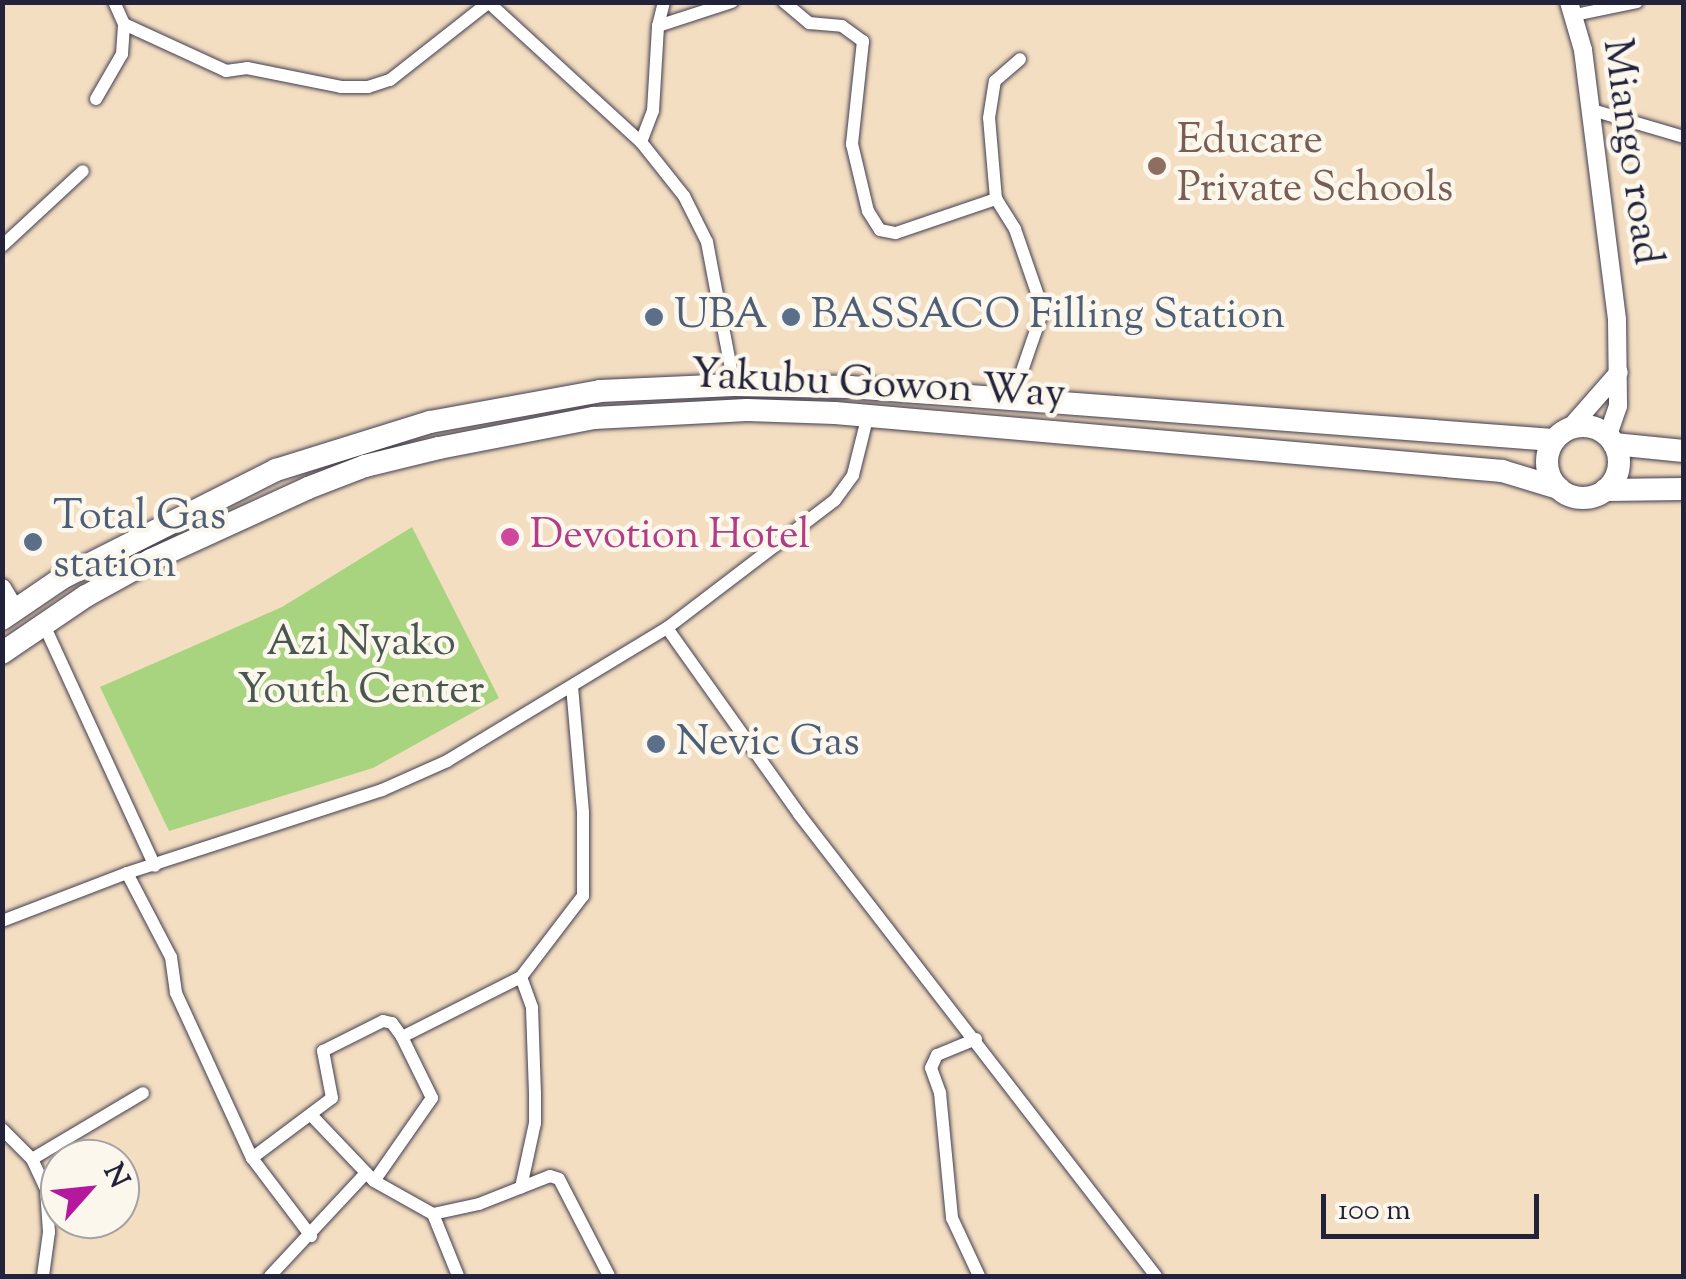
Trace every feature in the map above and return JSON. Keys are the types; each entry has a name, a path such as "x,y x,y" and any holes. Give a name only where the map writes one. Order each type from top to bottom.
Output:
{"highway":[{"name":"Yakubu Gowon Way","path":"8,614 127,542 276,470 389,433 516,403 600,391 734,385 850,388 1561,434"},
{"name":"Yakubu Gowon Way","path":"2,653 151,560 244,515 364,466 511,431 594,418 747,410 868,415 1502,471 1558,488"},
{"path":"1684,450 1611,439 1590,426 1561,434 1548,470 1558,488 1576,498 1606,490 1684,489"},
{"path":"389,433 394,459"},
{"path":"1606,490 1619,464 1611,439"}],"main road":[{"name":"Miango road","path":"1572,9 1592,110 1617,320 1618,406 1611,439"},
{"path":"1561,434 1619,372"},
{"path":"2,588 8,614"}],"street":[{"path":"96,98 122,54 124,24 114,2"},
{"path":"642,142 654,110 658,26 664,2"},
{"path":"658,26 732,2"},
{"path":"784,2 809,23 842,26 863,41 852,144 868,210 880,230 896,233 996,199"},
{"path":"1572,9 1637,2"},
{"path":"124,24 226,70 247,68 340,87 368,87 390,80 488,3 642,142 684,196 708,242 734,385"},
{"path":"1012,400 1044,310 1014,228 996,199 989,118 995,81 1020,58"},
{"path":"1592,110 1684,137"},
{"path":"2,246 83,171"},
{"path":"2,922 127,873 382,790 447,761 572,688 666,628 835,500 853,475 868,415"},
{"path":"44,625 155,866"},
{"path":"666,628 743,740 1156,1276"},
{"path":"402,1036 521,977 583,896 583,812 572,688"},
{"path":"127,873 171,957 176,993 252,1158 310,1236"},
{"path":"521,977 532,1008 535,1094 535,1123 521,1187"},
{"path":"252,1158 312,1117 332,1098 323,1051 383,1021 392,1023 432,1098 370,1177 270,1276"},
{"path":"976,1040 937,1056 930,1068 940,1093 952,1218 979,1276"},
{"path":"32,1159 143,1093"},
{"path":"312,1117 370,1177 433,1214 458,1276"},
{"path":"2,1129 32,1159 46,1190 49,1232 43,1276"},
{"path":"433,1214 550,1176 559,1178 609,1276"}],"green space":[{"name":"Azi Nyako Youth Center","path":"412,527 499,698 373,768 169,831 100,687 282,607"}],"place":[{"name":"Educare Private Schools","path":"1157,166"},
{"name":"UBA","path":"654,317"},
{"name":"BASSACO Filling Station","path":"791,317"},
{"name":"Devotion Hotel","path":"510,537"},
{"name":"Total Gas station","path":"33,542"},
{"name":"Nevic Gas","path":"656,744"}]}
